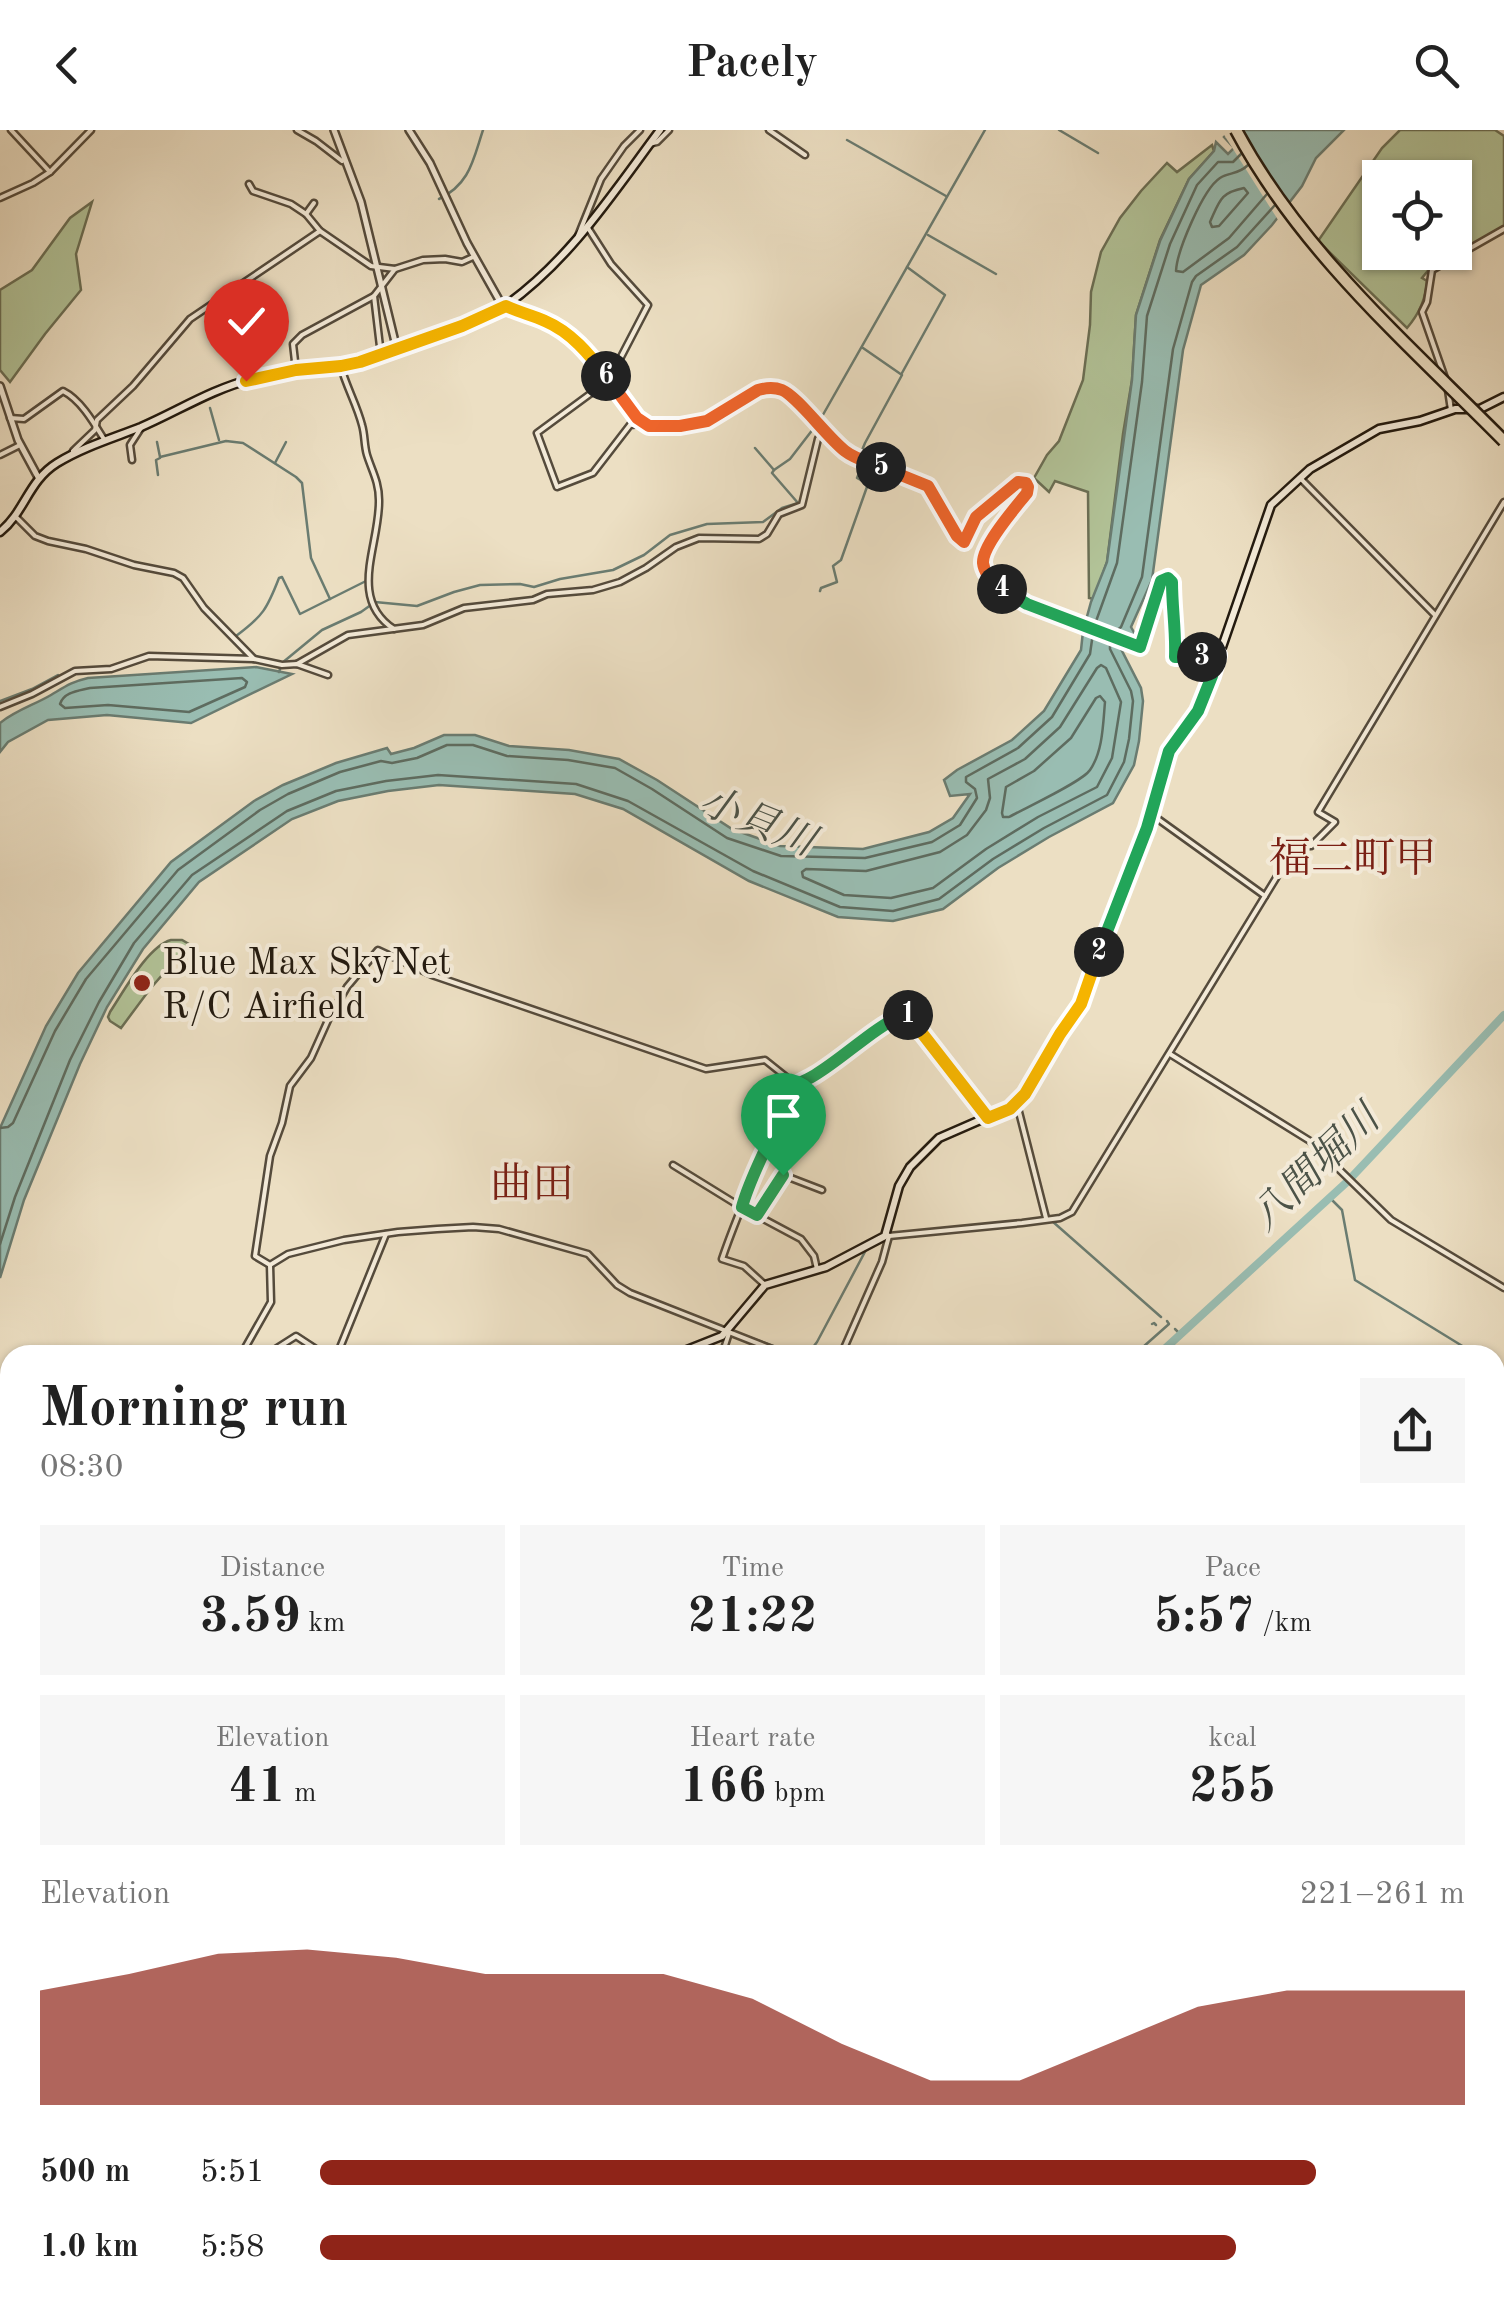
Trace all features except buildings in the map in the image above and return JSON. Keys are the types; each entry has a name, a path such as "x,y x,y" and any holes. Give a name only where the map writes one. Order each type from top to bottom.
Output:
{"highway":[{"path":"1236,130 1280,202 1323,256 1504,441"}],"main road":[{"path":"0,532 15,516 38,477 69,456 214,391 296,370 341,366 381,355 504,307 542,276 588,228 660,130"},
{"path":"699,1345 729,1332 765,1285 826,1266 888,1234 899,1186 910,1167 939,1138 1017,1104 1086,993 1169,751 1198,711 1267,511 1278,496 1299,476 1379,429 1451,410 1480,410 1503,400"}],"street":[{"path":"11,130 50,172"},
{"path":"0,198 50,172 91,130"},
{"path":"297,130 342,160"},
{"path":"334,130 355,182 397,350"},
{"path":"409,130 434,169 504,307 547,321 582,346 643,423 680,426 707,421 758,390 782,390 848,454 928,486 964,542 976,517 1018,482 1026,483 1027,493 985,552 984,568 994,584 1012,596 1140,647 1161,581 1168,578 1172,582 1176,625 1175,657 1218,655"},
{"path":"579,238 601,179 640,130"},
{"path":"649,144 669,130"},
{"path":"769,130 805,155"},
{"path":"249,184 253,191 291,204 306,214 320,231 368,264 395,268 423,260 462,262 475,256"},
{"path":"306,214 314,203"},
{"path":"588,228 611,264 648,305 608,380 537,432 554,484 594,472 630,425 643,423"},
{"path":"1451,410 1446,378 1422,312 1432,270 1504,229"},
{"path":"69,456 95,430 97,420 133,386 190,320 320,231"},
{"path":"296,370 294,344 302,335 374,296 395,268"},
{"path":"374,296 381,355"},
{"path":"341,366 377,478 380,502 368,582 371,598 382,621 396,630"},
{"path":"0,386 20,445 38,477"},
{"path":"10,418 24,419 64,390 76,399 105,441"},
{"path":"132,460 130,445 142,426"},
{"path":"298,664 348,635 424,625 464,608 593,590 620,582 676,547 699,538 759,540 779,514 802,504 818,439 824,432"},
{"path":"0,455 20,445"},
{"path":"1299,476 1436,615"},
{"path":"845,1345 882,1262 888,1234 1060,1218 1072,1212 1295,847 1311,846 1334,822 1318,812 1504,502"},
{"path":"15,516 32,534 48,542 174,572 254,659"},
{"path":"0,707 75,671 111,669 149,656 254,659 298,664 328,675"},
{"path":"1150,814 1265,896"},
{"path":"270,1265 255,1256 265,1180 290,1086 311,1058 347,987 378,950 432,975 706,1069 766,1060 795,1084"},
{"path":"765,1285 744,1266 722,1259 782,1099 795,1084 839,1060 906,1013 988,1118"},
{"path":"1170,1054 1310,1142 1392,1220 1504,1288"},
{"path":"1017,1104 1046,1218"},
{"path":"673,1165 801,1239 814,1256 817,1269"},
{"path":"757,1215 783,1175 822,1190"},
{"path":"270,1265 316,1245 472,1226 499,1228 588,1254 630,1293 761,1345"},
{"path":"340,1345 386,1234"},
{"path":"247,1345 271,1302 270,1265"},
{"path":"725,1345 729,1332"},
{"path":"282,1345 296,1336 310,1345"}],"green space":[{"path":"1400,130 1495,130 1504,136 1504,226 1472,246 1472,160 1374,160"},
{"path":"1212,145 1214,151 1189,179 1160,240 1136,315 1132,380 1107,562 1094,599 1089,598 1088,492 1055,481 1049,492 1034,478 1059,441 1083,380 1091,292 1101,252 1120,218 1167,163 1177,172"},
{"path":"1362,177 1362,270 1429,270 1422,278 1427,281 1421,306 1407,328 1318,241"},
{"path":"92,202 76,254 81,290 10,382 0,370 0,290 32,270 70,218"},
{"name":"Blue Max SkyNet R/C Airfield","path":"171,940 189,944 121,1028 110,1021 110,1012 137,970"}],"water":[{"path":"1226,130 1344,130 1316,158 1302,186 1272,225 1244,255 1201,285 1183,350 1152,580 1131,627 1136,636 1124,637 1119,645 1141,688 1143,701 1134,765 1113,803 998,868 943,909 893,921 838,917 749,881 623,809 575,794 439,785 338,801 292,819 199,882 143,949 107,1007 80,1064 24,1200 0,1278 0,1128 46,1026 78,973 171,862 254,801 283,785 387,748 391,754 444,735 475,735 509,746 569,750 619,759 732,829 780,846 863,849 929,832 953,818 970,794 950,796 944,780 1012,740 1044,711 1081,650 1091,602 1107,562 1132,380 1136,315 1160,241 1189,179 1214,151 1216,142 1228,154 1234,148 1224,137"},
{"path":"256,667 292,674 191,723 107,715 48,720 8,742 0,752 0,723 77,681"}],"pier":[{"path":"1221,130 1240,130 1290,210 1280,223"}],"waterway":[{"path":"439,199 464,178 483,130"},
{"path":"755,448 774,470 790,459 820,420 985,130"},
{"path":"1059,130 1098,153"},
{"path":"847,140 946,196"},
{"path":"928,235 996,274"},
{"path":"902,373 945,295 907,267"},
{"path":"820,591 837,582 833,566 841,560 868,484 857,478 863,463 858,460 902,375 863,348"},
{"path":"210,408 219,440"},
{"path":"157,442 160,457 226,441 243,443 296,477 302,483 311,558 330,599"},
{"path":"275,463 286,442"},
{"path":"158,475 156,460 160,458"},
{"path":"279,672 282,663 322,630 375,602 417,606 480,585 534,587 613,570 644,555 670,535 707,524 763,522 782,508 798,503 772,473 774,470"},
{"path":"236,636 263,611 279,578 282,577 300,614 366,581"},
{"path":"0,701 58,675"},
{"name":"八間堀川","path":"1169,1345 1348,1181 1504,1015"},
{"path":"1330,1198 1342,1210 1355,1280 1461,1345"},
{"path":"1052,1221 1161,1317"},
{"path":"968,1230 1039,1223"},
{"path":"903,1236 925,1234"},
{"path":"815,1345 867,1248"},
{"path":"1145,1345 1169,1324 1167,1321"},
{"path":"1152,1324 1156,1325"},
{"path":"1175,1329 1180,1334"},
{"path":"732,1331 770,1345"}],"place":[{"name":"Blue Max SkyNet R/C Airfield","path":"142,983"}],"district":[{"name":"福二町甲","path":"1353,857"},
{"name":"曲田","path":"532,1182"}],"route":[{"path":"246,381 360,362 506,306 547,321 582,346 637,418 649,426 707,421 758,390 782,390 848,454 928,486 964,542 976,517 1024,481 1027,493 985,552 983,561 994,584 1027,604 1140,647 1161,581 1171,580 1175,657 1218,655 1198,711 1169,751 1147,828 1086,993 1025,1094 1010,1109 988,1118 906,1013 839,1060 795,1084 782,1099 742,1207 757,1215 783,1175"}],"water label":[{"name":"小貝川","path":"758,820"}]}
